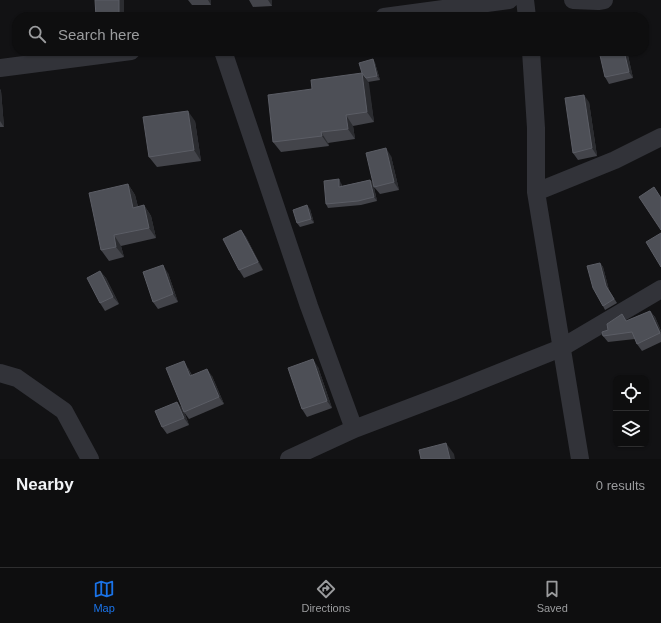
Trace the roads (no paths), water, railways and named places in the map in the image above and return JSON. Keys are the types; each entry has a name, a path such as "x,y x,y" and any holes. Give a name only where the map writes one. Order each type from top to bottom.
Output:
{"street":[{"path":"421,12 509,0"},
{"path":"525,0 526,12"},
{"path":"573,0 604,0"},
{"path":"0,68 92,56"},
{"path":"225,56 309,306 354,429"},
{"path":"531,56 536,128 536,192 580,459"},
{"path":"536,192 615,160 661,137"},
{"path":"289,459 354,429 561,348 661,290"},
{"path":"0,373 17,378 64,411 90,459"}]}
